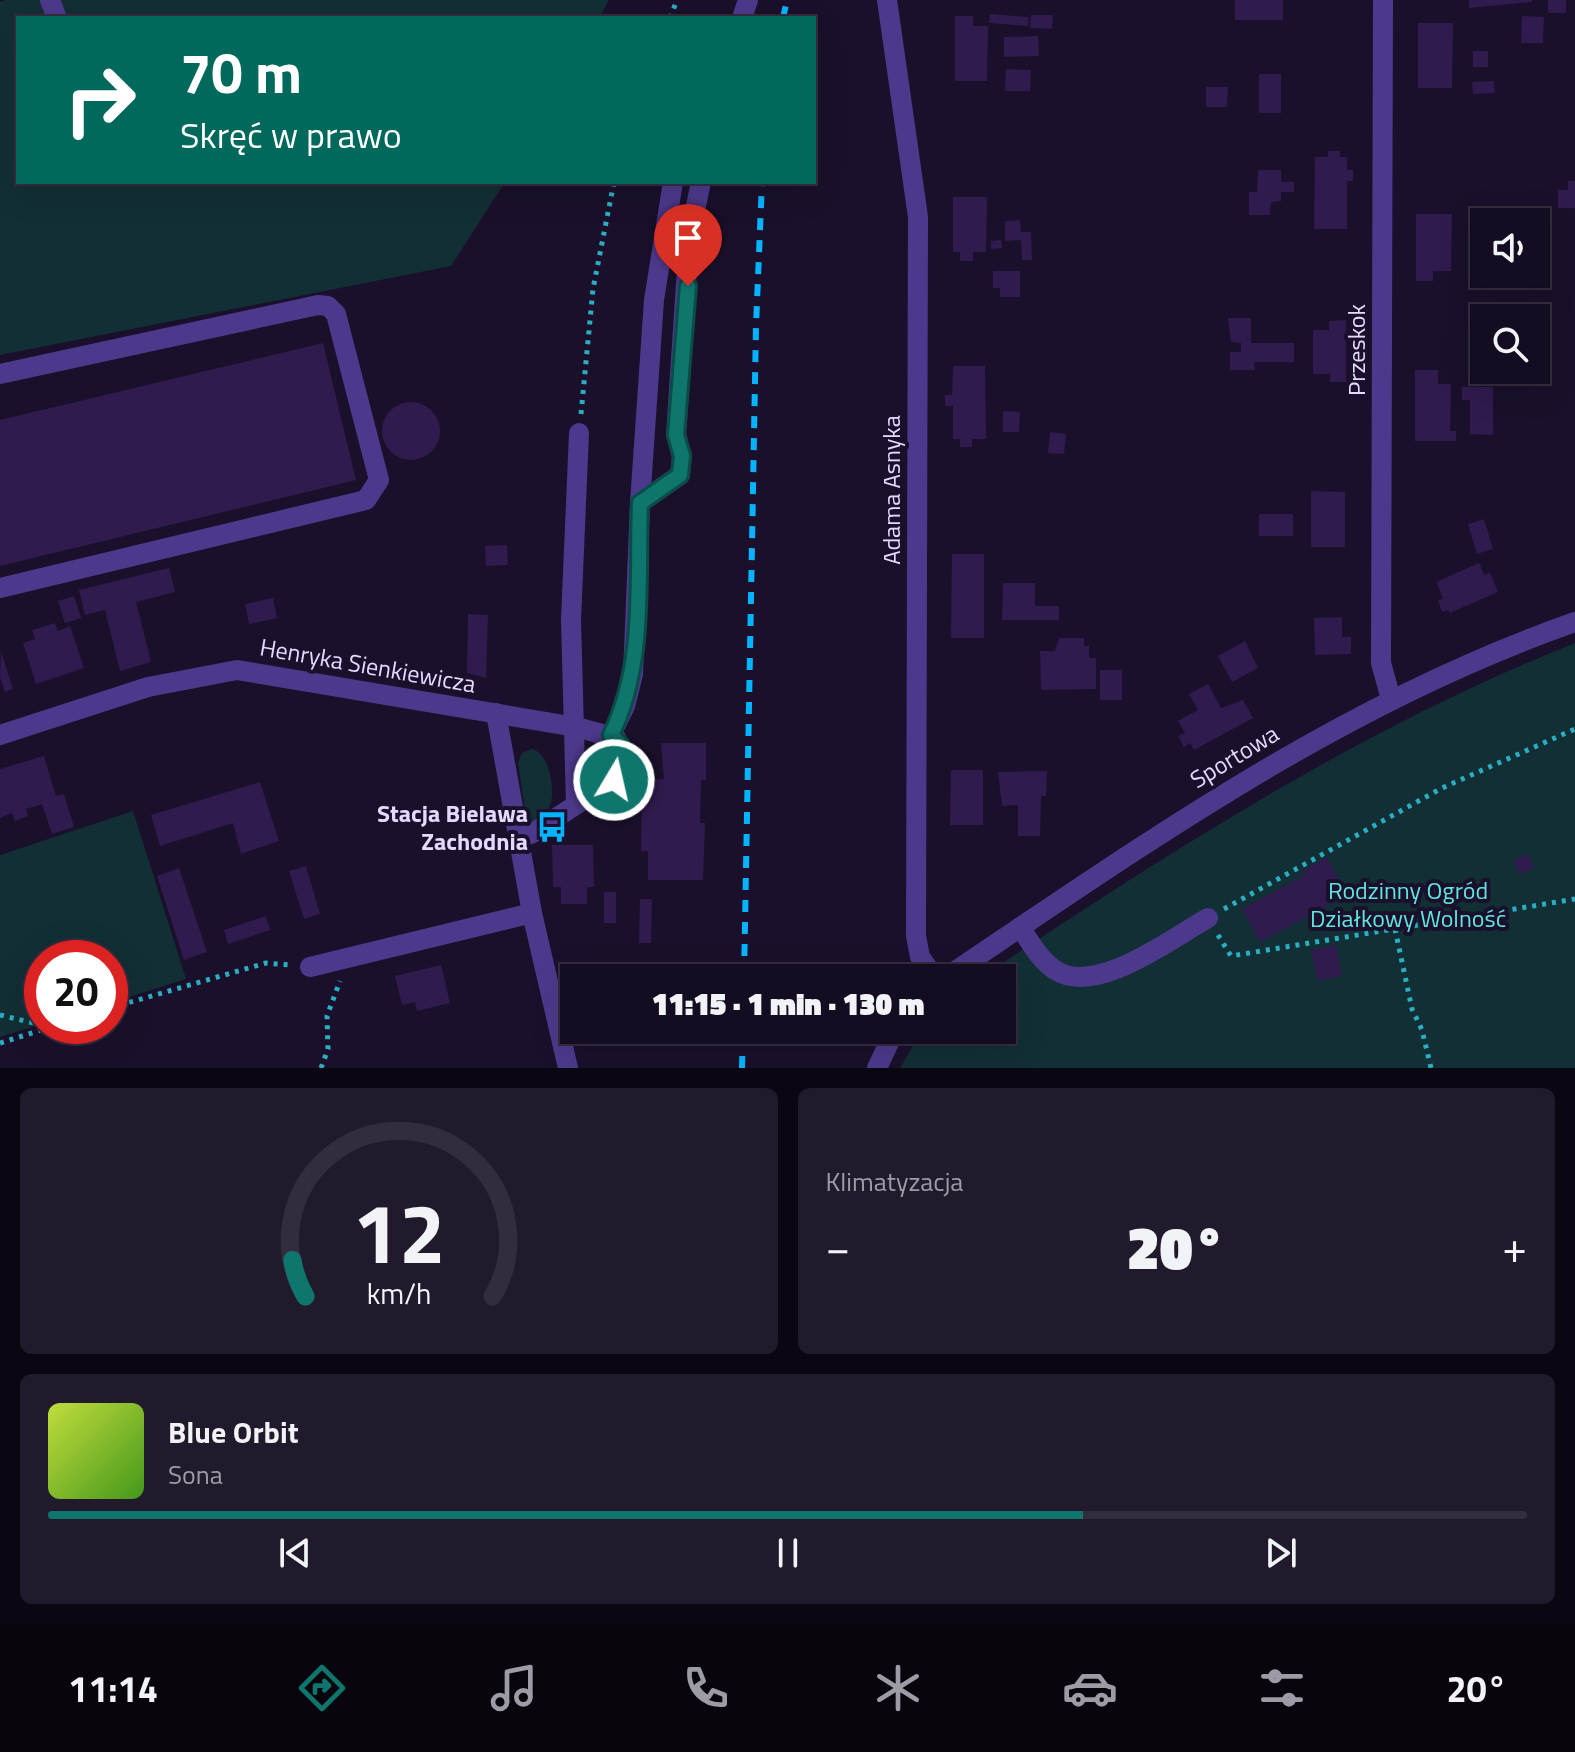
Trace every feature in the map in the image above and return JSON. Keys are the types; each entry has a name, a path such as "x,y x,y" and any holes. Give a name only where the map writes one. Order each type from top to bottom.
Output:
{"street":[{"name":"Adama Asnyka","path":"887,0 918,217 916,936 920,957 925,964"},
{"name":"Przeskok","path":"1383,0 1381,663 1391,699"},
{"path":"519,838 533,833 614,780 622,769 623,750 611,735 632,682 654,300 673,184"},
{"path":"640,503 680,475 682,456 676,435 689,239 701,184"},
{"path":"0,374 318,305 328,306 336,314 379,480 366,500 0,588"},
{"path":"576,804 571,620 579,433"},
{"name":"Sportowa","path":"966,964 1245,779 1391,699 1494,652 1575,622"},
{"name":"Henryka Sienkiewicza","path":"0,735 148,687 237,670 611,735"},
{"path":"496,713 532,913 568,1068"},
{"path":"310,967 532,913"},
{"path":"1020,927 1054,969 1067,976 1087,977 1116,970 1208,918"},
{"path":"877,1068 888,1044"}],"path":[{"path":"579,433 593,289 614,184"},
{"path":"1575,729 1442,788 1208,918 1231,956 1575,899"},
{"path":"1395,929 1412,1009 1422,1030 1431,1068"},
{"path":"321,1068 328,1049 327,1016 352,955"},
{"path":"128,1003 266,963 310,967"},
{"path":"0,1015 24,1020"},
{"path":"0,1043 24,1034"}],"green space":[{"path":"609,0 600,16 16,16 16,184 504,184 451,266 0,355 0,2"},
{"name":"Rodzinny Ogród Działkowy Wolność","path":"1575,643 1575,1068 900,1068 914,1044 1016,1044 1016,964 1001,964 1123,884 1269,795 1419,713"},
{"path":"532,749 547,764 552,799 549,809 532,826 527,823 518,763 522,753"},
{"path":"133,811 186,979 128,997 128,940 24,940 24,1030 0,1037 0,855"}],"building":[{"path":"1235,0 1283,0 1283,20 1235,20"},
{"path":"1469,0 1532,0 1532,2 1469,8"},
{"path":"1548,0 1566,0 1566,13 1548,13"},
{"path":"990,14 1029,17 1028,26 989,23"},
{"path":"1031,15 1053,15 1052,29 1030,28"},
{"path":"955,16 973,16 973,26 988,26 987,81 955,81"},
{"path":"1522,16 1544,17 1543,43 1521,43"},
{"path":"1418,23 1453,23 1452,88 1418,88"},
{"path":"1038,36 1039,56 1004,57 1004,37"},
{"path":"1473,51 1488,51 1488,67 1473,67"},
{"path":"1006,69 1031,70 1030,91 1005,91"},
{"path":"1259,74 1281,74 1281,113 1259,113"},
{"path":"1494,81 1495,93 1473,94 1472,82"},
{"path":"1206,87 1228,87 1227,107 1206,107"},
{"path":"1328,151 1340,151 1340,157 1347,157 1347,170 1353,170 1353,181 1347,181 1347,229 1314,229 1315,157 1328,157"},
{"path":"1258,170 1281,170 1281,182 1294,182 1294,192 1281,192 1281,201 1271,202 1270,215 1249,215 1249,192 1257,192"},
{"path":"1568,181 1575,181 1575,208 1558,208 1558,190 1568,190"},
{"path":"953,197 987,197 986,252 973,252 973,261 960,261 960,252 953,252"},
{"path":"1416,214 1452,214 1451,271 1433,271 1433,281 1416,281"},
{"path":"1020,220 1021,232 1031,232 1032,260 1022,260 1021,240 1005,241 1005,221"},
{"path":"1001,240 1002,248 991,249 991,241"},
{"path":"993,271 1020,271 1020,297 1000,297 1000,288 993,288"},
{"path":"1228,318 1251,318 1251,343 1294,343 1294,362 1254,362 1255,370 1230,370 1230,352 1241,352 1241,343 1231,342"},
{"path":"1346,320 1346,382 1330,382 1330,374 1313,374 1313,330 1329,330 1329,321"},
{"path":"323,343 356,480 0,566 0,420"},
{"path":"953,366 985,366 986,439 972,439 972,447 960,447 960,439 953,439 953,406 945,406 945,395 952,395"},
{"path":"1415,370 1438,370 1438,384 1451,384 1450,431 1456,431 1456,441 1415,441"},
{"path":"1462,387 1493,387 1493,435 1470,434 1470,400 1462,400"},
{"path":"411,402 422,404 431,411 438,420 438,442 431,451 422,458 411,460 400,458 391,451 384,442 382,431 384,420 391,411 400,404"},
{"path":"1003,411 1020,412 1019,432 1003,432"},
{"path":"1050,432 1066,434 1064,454 1048,453"},
{"path":"1311,491 1345,492 1345,547 1311,547"},
{"path":"1259,514 1293,514 1293,536 1259,536"},
{"path":"1484,519 1493,549 1477,554 1468,524"},
{"path":"507,545 508,565 486,566 485,546"},
{"path":"952,554 984,554 984,638 951,638"},
{"path":"1479,563 1484,575 1490,572 1498,592 1450,613 1448,610 1442,612 1438,601 1443,598 1436,582"},
{"path":"169,568 175,592 136,602 151,662 120,671 105,610 85,615 79,590"},
{"path":"1003,583 1035,583 1035,606 1059,606 1059,620 1002,620"},
{"path":"74,596 81,618 65,623 58,601"},
{"path":"273,598 277,618 249,624 245,604"},
{"path":"468,614 488,615 486,678 467,673"},
{"path":"1342,617 1342,637 1351,637 1351,654 1315,655 1314,618"},
{"path":"55,623 58,631 70,626 84,668 36,684 23,643 35,639 32,630"},
{"path":"1059,638 1084,638 1084,646 1089,646 1089,658 1096,658 1096,689 1041,690 1040,651 1055,651"},
{"path":"1245,641 1258,668 1232,682 1218,656"},
{"path":"1,651 13,689 5,692 0,677"},
{"path":"1100,670 1122,670 1122,700 1100,700"},
{"path":"1208,684 1221,708 1243,700 1253,718 1194,750 1190,743 1184,747 1178,736 1185,733 1178,721 1198,710 1189,694"},
{"path":"661,743 706,743 706,780 701,780 700,823 705,823 703,880 648,880 648,851 641,851 642,779 664,779"},
{"path":"44,756 56,796 64,794 74,827 52,834 42,804 26,809 28,816 15,821 12,813 0,818 0,769"},
{"path":"951,770 983,770 983,825 950,825"},
{"path":"1047,771 1046,796 1041,796 1040,836 1018,836 1018,805 1002,806 998,772"},
{"path":"260,782 279,841 241,854 233,823 160,846 151,815"},
{"path":"552,845 593,845 594,887 587,887 587,904 561,904 561,887 553,887"},
{"path":"1528,854 1534,868 1519,874 1514,860"},
{"path":"1327,857 1347,895 1260,942 1242,909 1305,875 1302,871"},
{"path":"306,866 320,914 304,919 289,871"},
{"path":"179,868 207,952 184,960 157,876"},
{"path":"604,892 616,892 616,923 604,923"},
{"path":"640,899 652,899 651,943 639,943"},
{"path":"266,916 270,930 228,944 224,930"},
{"path":"1336,945 1342,976 1318,981 1311,950"},
{"path":"441,965 450,1003 417,1011 415,1002 402,1005 395,976"}],"railway":[{"path":"783,16 787,0"},
{"path":"744,964 756,326 762,184"},
{"path":"742,1068 743,1044"}],"place":[{"name":"Stacja Bielawa Zachodnia","path":"552,827"}],"route":[{"path":"614,780 622,769 624,758 621,745 611,735 630,691 636,645 640,503 651,492 680,475 682,456 676,435 688,286"}]}
